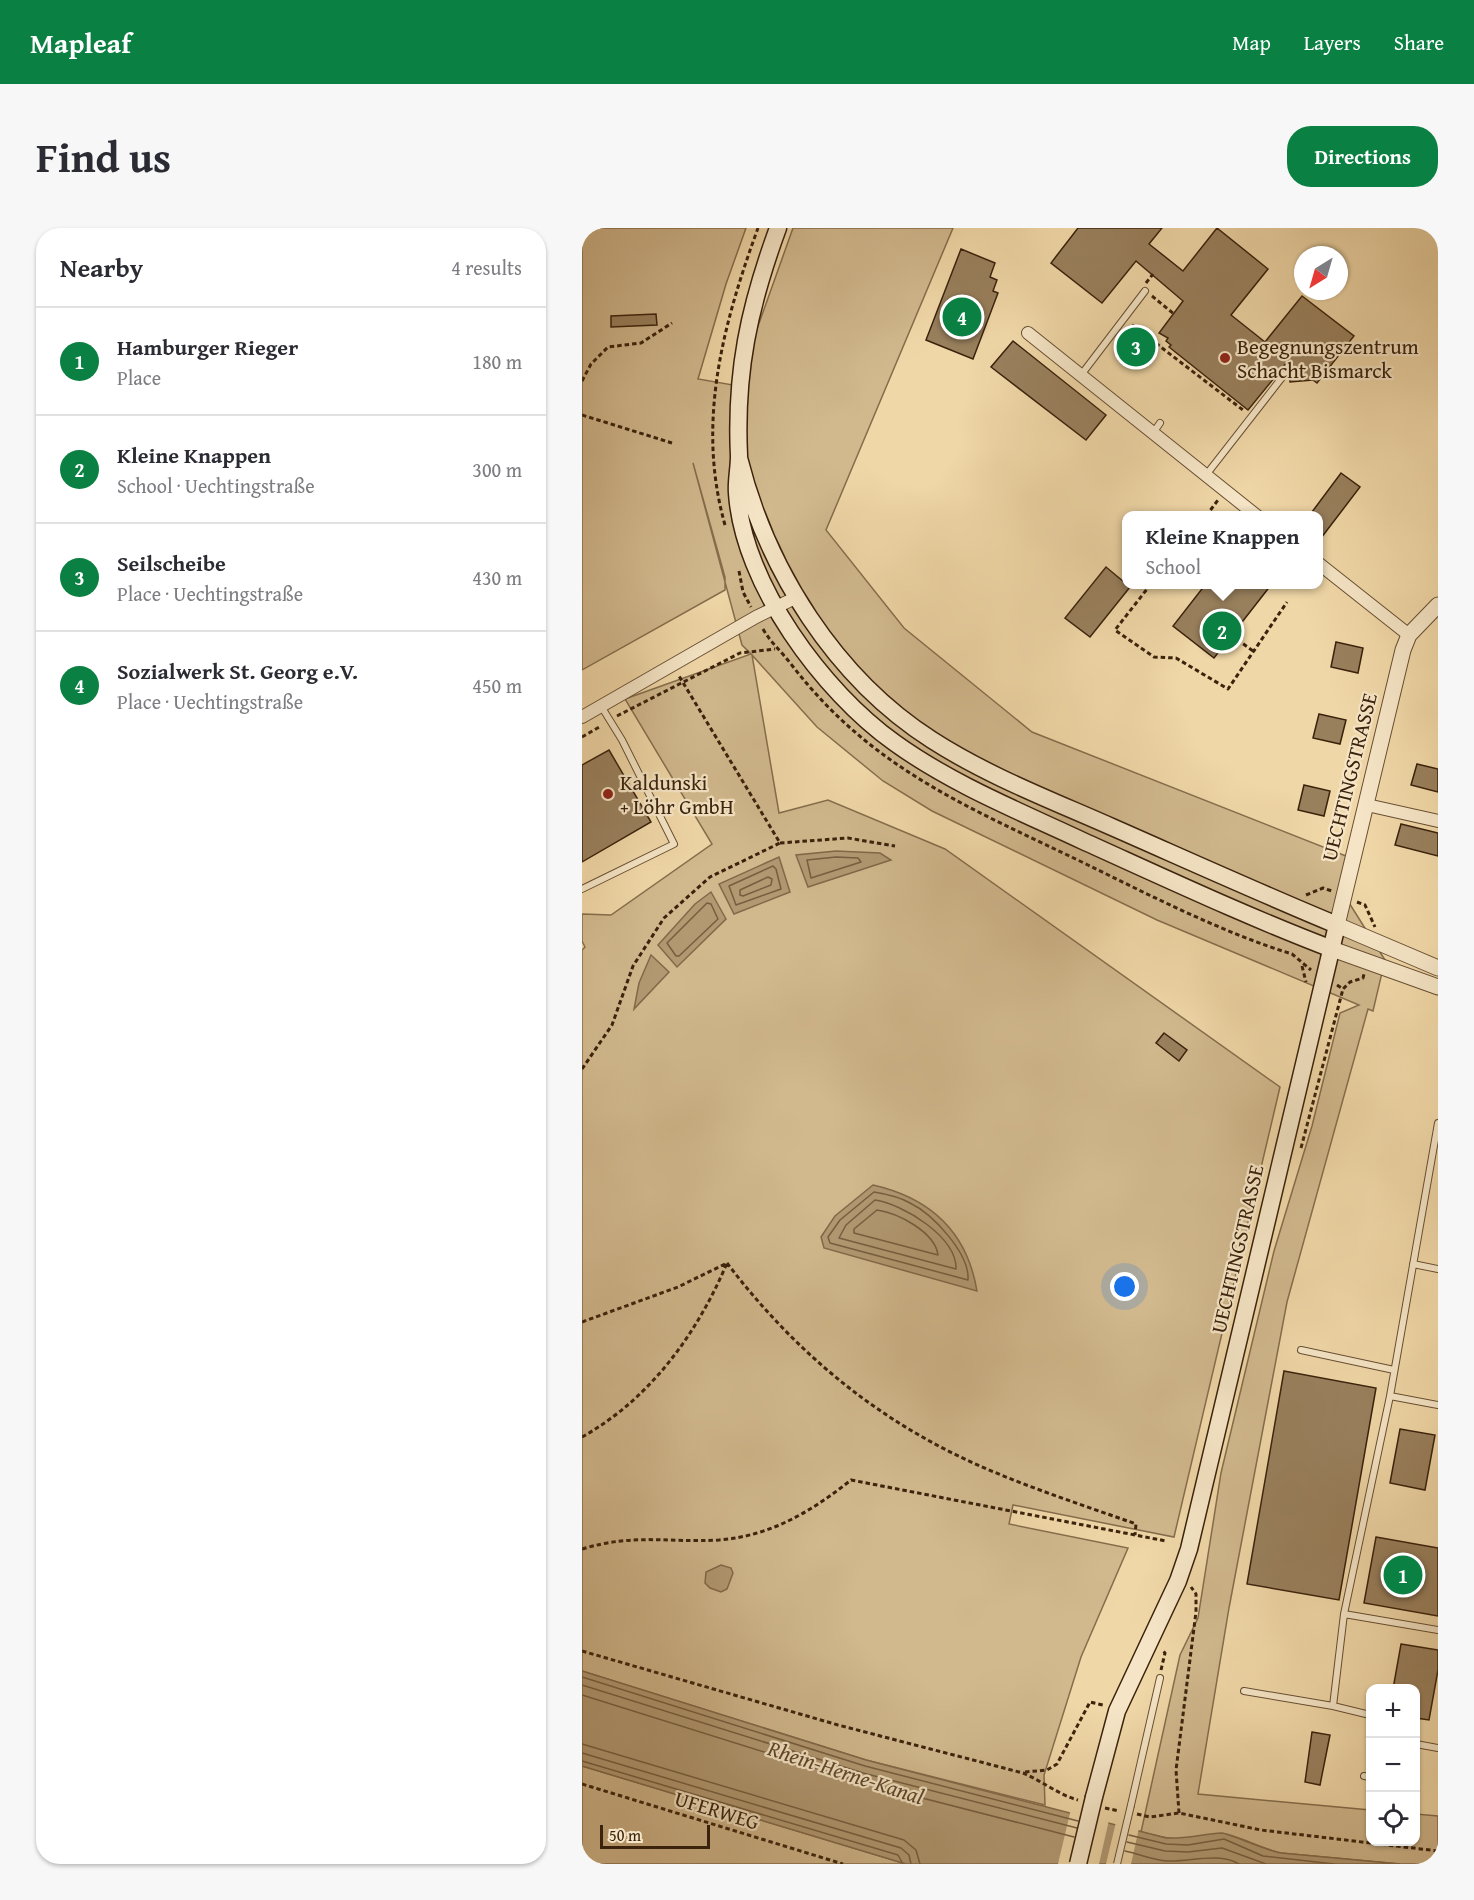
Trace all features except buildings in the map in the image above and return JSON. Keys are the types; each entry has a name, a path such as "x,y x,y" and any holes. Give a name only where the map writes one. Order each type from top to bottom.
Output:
{"main road":[{"path":"778,228 766,260 744,349 737,417 739,458 737,493 758,572 796,640 844,699 885,736 921,760 991,798 1104,850 1332,949"},
{"path":"739,458 753,507 797,597 824,638 881,702 932,740 1008,781 1337,924"},
{"name":"UECHTINGSTRASSE","path":"1078,1864 1117,1711 1178,1581 1207,1473 1337,924"}],"street":[{"path":"1028,333 1081,375 1157,428 1206,474 1251,511"},
{"path":"1323,567 1408,635 1438,605"},
{"path":"582,717 797,597"},
{"name":"UECHTINGSTRASSE","path":"1337,924 1408,635"},
{"path":"1367,804 1438,821"},
{"path":"1337,924 1438,968"},
{"path":"1332,949 1438,987"}],"lane":[{"path":"1081,375 1145,291"},
{"path":"1206,474 1284,375"},
{"path":"582,889 674,844 601,706"},
{"path":"1333,1706 1344,1614 1390,1396 1438,1123"},
{"path":"1413,1264 1438,1269"},
{"path":"1301,1350 1394,1370"},
{"path":"1390,1396 1438,1405"},
{"path":"1344,1614 1438,1630"},
{"path":"1117,1864 1160,1678"},
{"path":"1245,1691 1366,1714"},
{"path":"1420,1745 1438,1748"}],"path":[{"path":"1145,291 1174,314"},
{"path":"1124,318 1252,417"},
{"path":"582,381 591,364 608,347 641,343 672,323"},
{"path":"582,415 672,443"},
{"path":"1210,511 1226,490"},
{"path":"1148,589 1115,630 1154,657 1176,658 1228,689 1287,602"},
{"path":"1231,635 1253,651"},
{"path":"582,737 682,681 740,653 776,650"},
{"path":"684,684 780,843"},
{"path":"582,1069 612,1025 633,966 664,918 710,877 780,843 848,838 895,846"},
{"path":"1304,900 1306,892 1323,888 1331,891"},
{"path":"1355,901 1365,905 1376,926 1374,932"},
{"path":"1337,985 1343,989 1356,979 1363,978 1366,969"},
{"path":"582,1322 678,1287 727,1263"},
{"path":"582,1437 617,1414 667,1366 703,1314 727,1263"},
{"path":"727,1263 760,1305 805,1352 873,1406 926,1439 982,1466 1136,1524 1135,1535"},
{"path":"582,1549 609,1540 631,1538 718,1540 743,1537 798,1518 851,1480 1166,1541"},
{"path":"1178,1581 1192,1587 1196,1593 1193,1645 1176,1770 1179,1813 1261,1830 1438,1851"},
{"path":"1160,1647 1165,1653 1160,1678"},
{"path":"582,1651 838,1725 1023,1773 1052,1768 1062,1759 1090,1702 1106,1706"},
{"name":"UFERWEG","path":"582,1784 843,1864"}],"shaded area":[{"path":"582,228 746,228 726,284 698,379 744,387 752,343 793,228 953,228 826,530 904,628 1032,732 1351,858 1346,898 1385,960 1373,1011 1368,1009 1287,1302 1229,1608 1198,1794 1366,1810 1366,1846 1420,1846 1420,1814 1438,1816 1438,1864 1400,1864 1281,1853 1224,1834 1181,1839 1141,1832 1180,1655 1198,1618 1221,1473 1274,1251 1312,1126 1340,1013 1359,1005 1157,920 932,811 883,781 817,727 752,655 779,813 828,800 945,849 1280,1087 1174,1537 1013,1505 1009,1524 1128,1548 1081,1657 1044,1775 1045,1805 866,1760 582,1671 582,950 585,947 582,941 582,914 611,915 712,844 625,699 751,654 742,645 725,582 725,590 582,670"},
{"path":"582,1766 906,1864 582,1864"}],"water":[{"path":"836,851 880,853 891,860 808,887 796,855"},
{"path":"779,857 790,892 734,914 719,884"},
{"path":"711,892 726,919 677,967 658,945 695,904"},
{"path":"651,955 669,972 634,1009 639,983"},
{"path":"873,1185 912,1199 943,1220 965,1251 977,1291 824,1248 821,1237 835,1216"},
{"path":"721,1565 731,1568 733,1573 727,1589 721,1592 710,1588 705,1583 706,1572"},
{"name":"Rhein-Herne-Kanal","path":"582,1671 866,1760 1166,1838 1222,1833 1281,1853 1400,1864 906,1864 582,1766"}],"pier":[{"path":"1071,1809 1109,1820 1099,1864 1058,1864"},
{"path":"1116,1822 1139,1828 1131,1864 1106,1864"}],"place":[{"name":"Sozialwerk St. Georg e.V.","path":"962,317"},
{"name":"Seilscheibe","path":"1136,347"},
{"name":"Begegnungszentrum Schacht Bismarck","path":"1225,358"},
{"name":"Kleine Knappen","path":"1222,631"},
{"name":"Kaldunski + Löhr GmbH","path":"608,794"},
{"name":"Hamburger Rieger","path":"1403,1575"}]}
